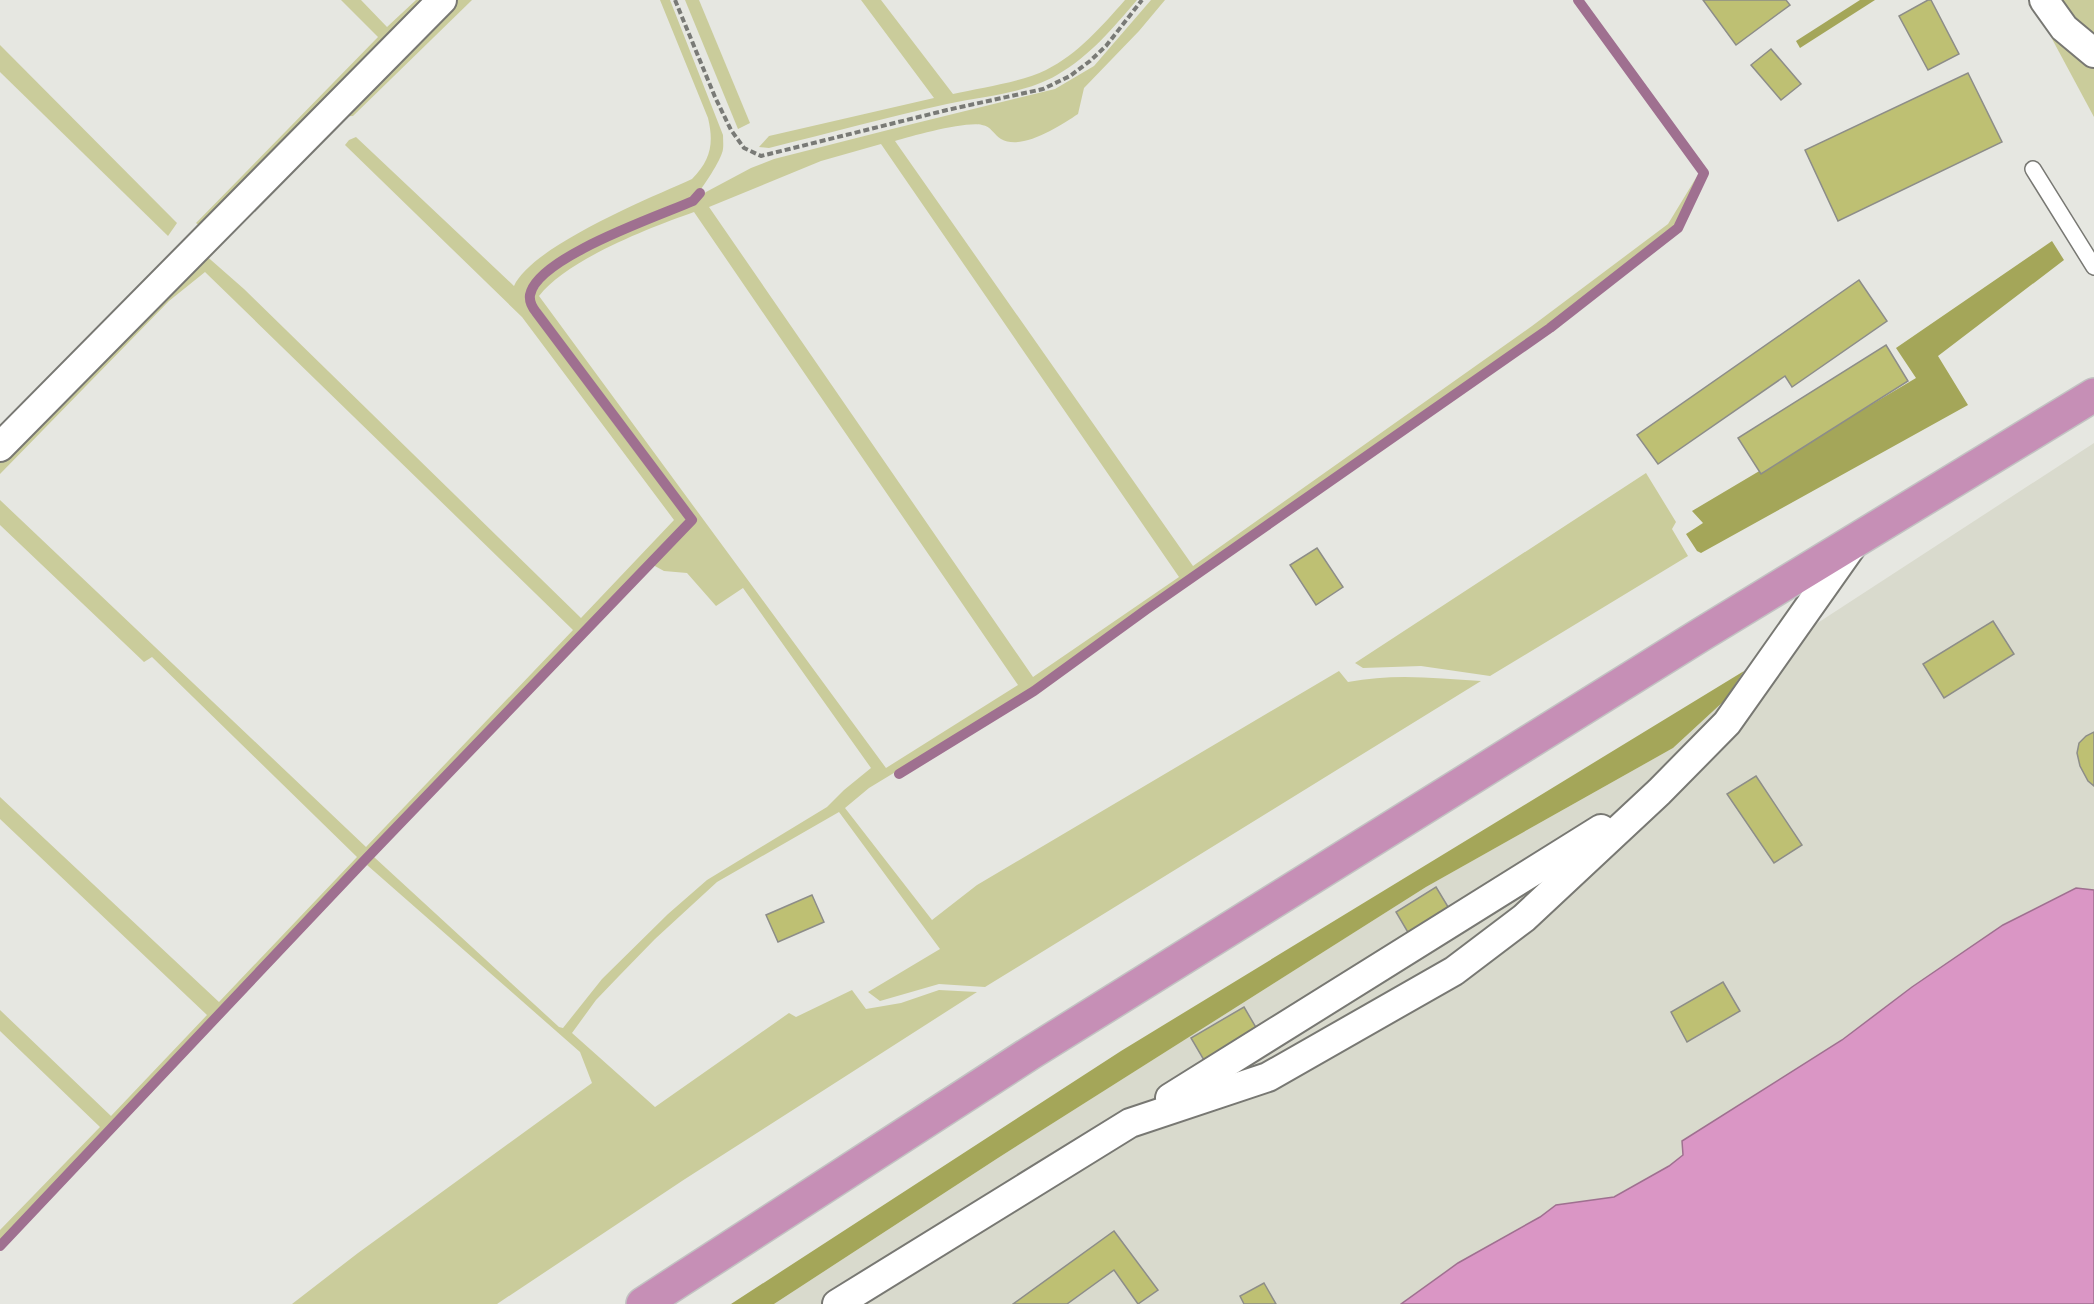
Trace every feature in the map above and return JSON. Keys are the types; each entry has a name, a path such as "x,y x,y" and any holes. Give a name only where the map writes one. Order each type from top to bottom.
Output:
{"highway":[{"path":"642,1304 1032,1052 1672,653 2094,395"}],"street":[{"path":"0,447 442,0"},
{"path":"2044,0 2064,28 2094,53"},
{"path":"1130,1123 1268,1077 1454,971 1524,918 1659,792 1727,723 1857,539"},
{"path":"837,1304 1659,792"}],"lane":[{"path":"2033,169 2094,267"}],"path":[{"path":"675,0 731,130 744,148 761,156 946,110 1043,89 1070,76 1090,61 1106,46 1142,0"}],"shaded area":[{"path":"2094,443 2094,890 2076,888 2003,925 1912,987 1842,1040 1683,1141 1683,1155 1669,1166 1614,1197 1556,1205 1540,1217 1458,1263 1401,1304 774,1304 998,1158 1426,887 1673,748 1724,701 1744,671"},
{"path":"2076,888 2094,890 2094,1304 1401,1304 1458,1263 1540,1217 1556,1205 1614,1197 1669,1166 1683,1155 1682,1141 1842,1040 1912,987 2003,925"}],"green space":[{"path":"341,0 361,0 387,27 416,0 434,0 206,231 196,223 378,37"},
{"path":"450,0 472,0 353,116 337,117"},
{"path":"660,0 670,0 723,135 723,149 720,158 692,199 614,231 568,254 534,279 526,298 532,313 629,444 689,520 0,1242 0,1230 100,1127 0,1031 0,1010 111,1116 207,1015 0,819 0,797 219,1002 357,857 152,657 144,662 0,525 0,500 366,847 573,630 205,272 169,301 0,474 0,460 203,253 244,289 581,618 674,520 522,317 345,145 356,137 514,286 525,271 544,255 594,225 692,179 707,158 711,143 708,118"},
{"path":"685,0 699,0 750,123 738,129"},
{"path":"861,0 881,0 953,94 1013,81 1046,70 1079,48 1125,0 1137,0 1110,31 1080,59 1044,81 1003,94 925,109 769,148 759,147 769,136 934,98"},
{"path":"1151,0 1165,0 1139,31 1084,88 1078,114 1041,136 1030,140 1010,142 1001,139 988,127 974,124 895,141 1193,566 1532,326 1668,224 1699,173 1675,228 1547,325 1034,688 869,788 845,808 932,920 977,885 1339,671 1348,682 1398,677 1481,681 985,987 939,984 880,1001 868,992 940,949 839,812 717,882 619,976 596,1000 572,1033 655,1107 789,1013 796,1017 852,990 866,1009 901,1003 939,990 977,992 685,1179 497,1304 292,1304 358,1253 592,1083 580,1052 367,865 374,857 559,1027 563,1028 602,979 668,914 707,880 827,807 871,768 743,588 716,606 687,573 664,571 653,565 696,521 535,303 533,296 543,280 572,258 618,234 690,206 706,192 751,168 774,159 1055,89 1094,66","holes":["881,144 1179,577 1033,677 709,207 821,161","694,212 1018,685 886,768 539,296 552,282 589,257 633,236"]},
{"path":"1860,0 1875,0 1800,48 1796,41"},
{"path":"2061,0 2094,0 2094,39 2074,18"},
{"path":"2051,37 2094,69 2094,117"},
{"path":"0,45 177,223 168,236 0,72"},
{"path":"2052,241 2064,260 1938,356 1968,405 1701,553 1697,551 1686,534 1703,523 1692,511 1916,378 1896,348"},
{"path":"1646,473 1676,522 1672,529 1688,556 1490,676 1421,666 1363,668 1355,663"},
{"path":"1744,671 1724,701 1673,748 1426,887 998,1158 774,1304 731,1304 1121,1051"}],"building":[{"path":"1703,0 1786,0 1790,5 1736,45"},
{"path":"1931,0 1959,54 1928,70 1899,16"},
{"path":"1771,49 1801,84 1781,100 1751,65"},
{"path":"1968,73 2002,142 1838,221 1805,150"},
{"path":"1859,280 1887,321 1792,387 1785,376 1658,464 1637,435"},
{"path":"1886,345 1908,381 1761,474 1738,438"},
{"path":"1317,548 1343,587 1316,605 1290,565"},
{"path":"1993,621 2014,654 1944,698 1923,664"},
{"path":"2094,732 2094,786 2088,781 2080,766 2077,753 2079,743"},
{"path":"1756,776 1802,845 1774,863 1727,794"},
{"path":"1436,887 1453,915 1413,941 1396,912"},
{"path":"812,895 824,922 778,942 766,915"},
{"path":"1723,982 1740,1011 1687,1042 1671,1012"},
{"path":"1244,1007 1261,1036 1208,1067 1191,1038"},
{"path":"1114,1231 1158,1290 1138,1304 1114,1270 1067,1304 1013,1304"},
{"path":"1264,1283 1276,1304 1244,1304 1240,1296"}],"waterway":[{"path":"899,774 1034,691 1147,609 1550,328 1678,228 1704,173 1578,0"},
{"path":"0,1246 363,862 692,520 535,310 531,304 530,295 538,281 554,266 601,239 693,201 700,193"}]}
